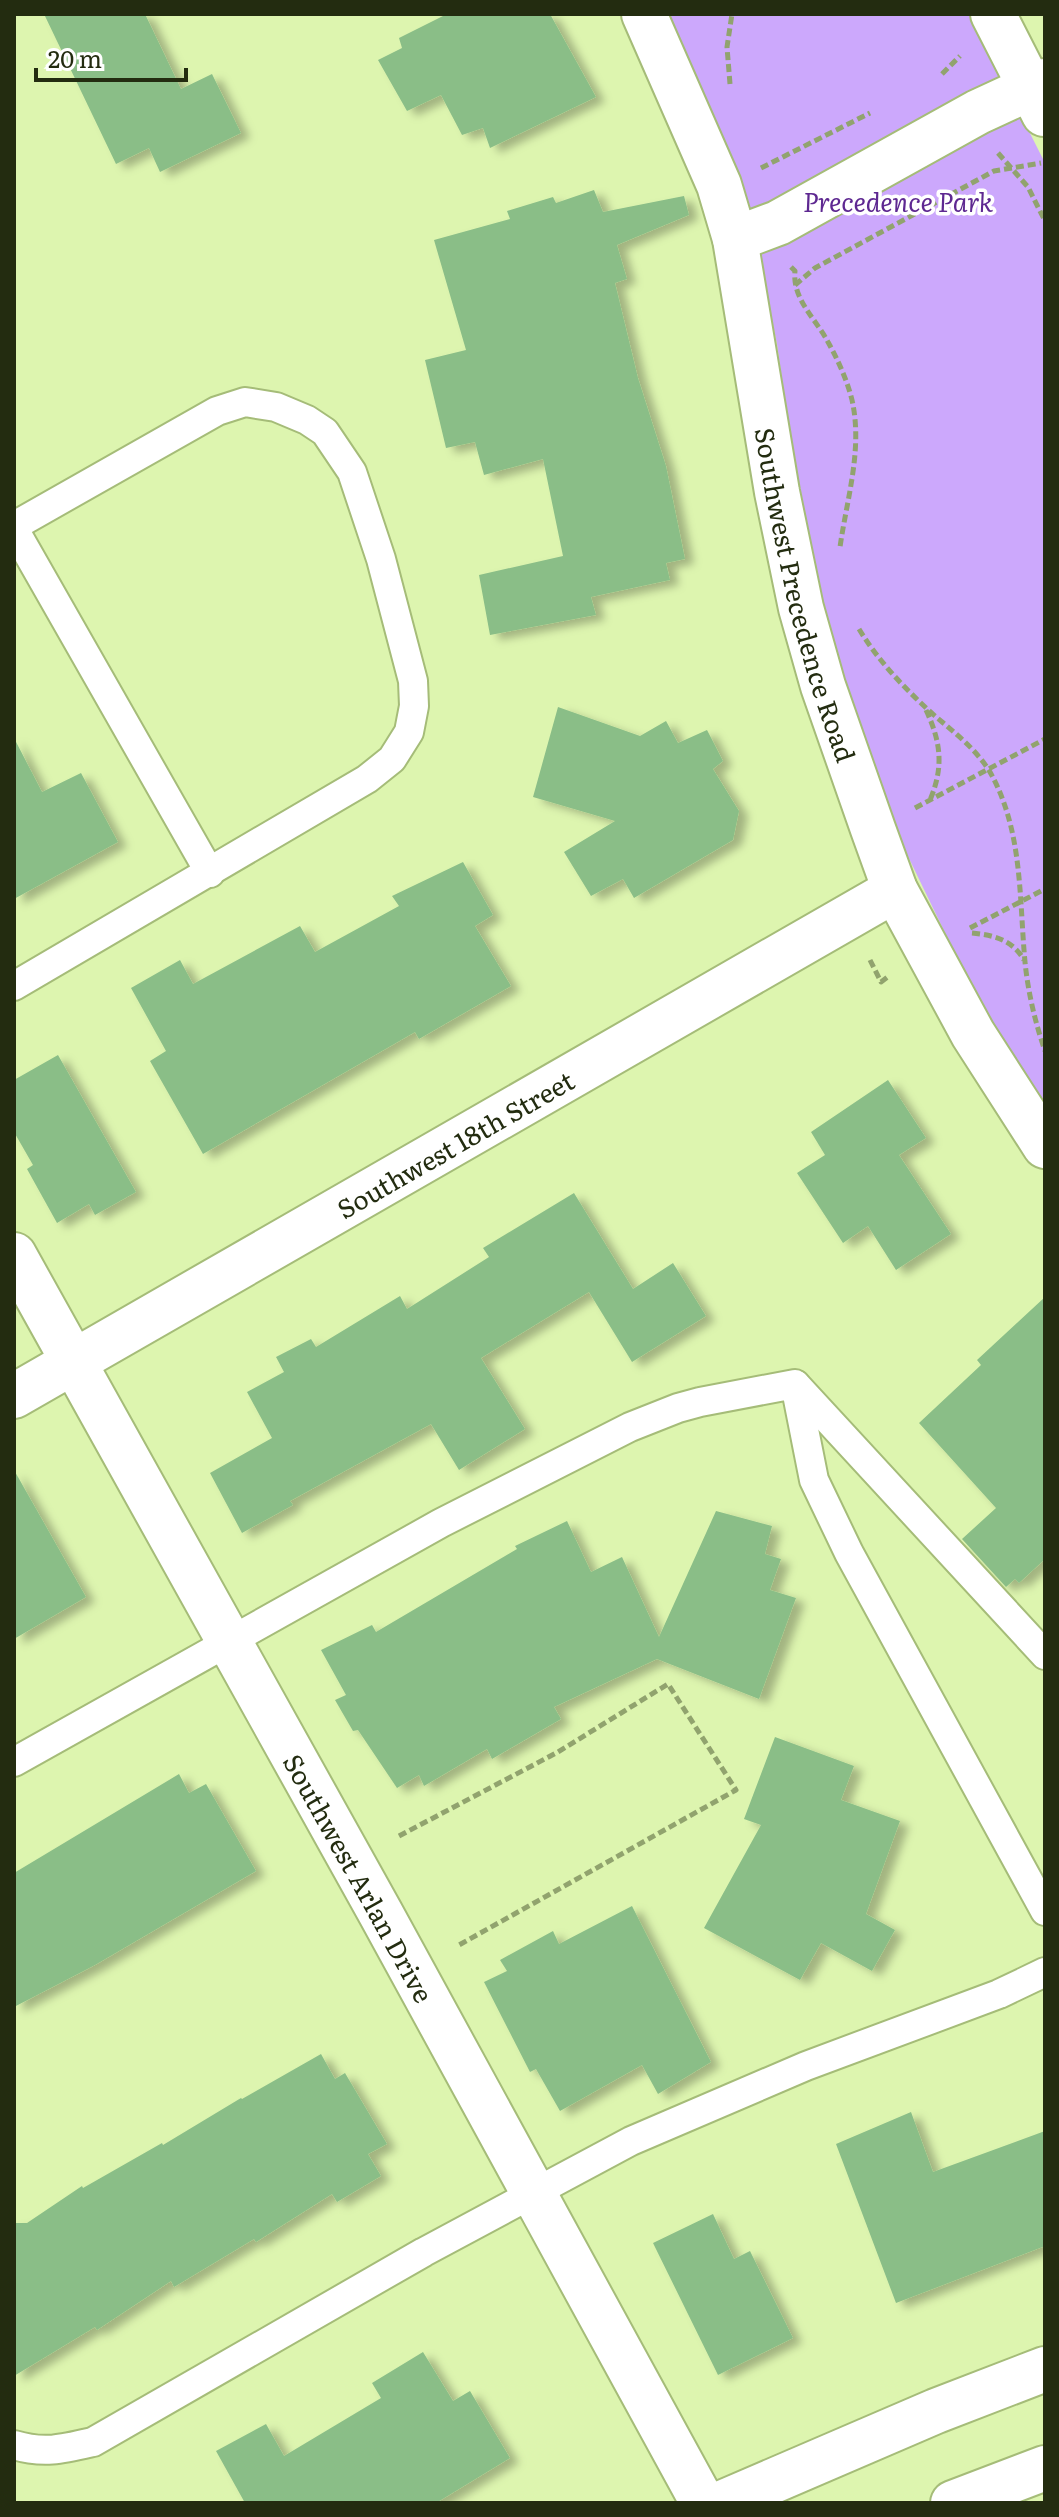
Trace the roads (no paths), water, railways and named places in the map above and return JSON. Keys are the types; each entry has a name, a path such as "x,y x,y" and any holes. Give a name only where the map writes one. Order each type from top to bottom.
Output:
{"street":[{"name":"Southwest Precedence Road","path":"644,14 719,185 735,239 777,492 801,608 828,699 895,890 973,1034 1045,1146"},
{"path":"735,239 778,223 978,112 1041,95 997,22"},
{"name":"Southwest 18th Street","path":"14,1396 895,890"},
{"name":"Southwest Arlan Drive","path":"14,1255 703,2503"},
{"path":"722,2503 936,2411 1045,2369"},
{"path":"953,2503 1045,2468"}],"lane":[{"path":"14,986 210,873 367,779 392,759 409,732 414,706 413,681 381,559 352,472 325,432 307,420 276,407 245,402 217,411 14,527 210,873"},
{"path":"14,1762 441,1523 630,1427 689,1405 795,1384"},
{"path":"795,1384 1045,1655"},
{"path":"795,1384 814,1480 849,1553 1045,1911"},
{"path":"14,2445 33,2451 93,2442 533,2192 631,2141 736,2094 999,1994 1045,1972"}],"park label":[{"name":"Precedence Park","path":"898,200"}]}
